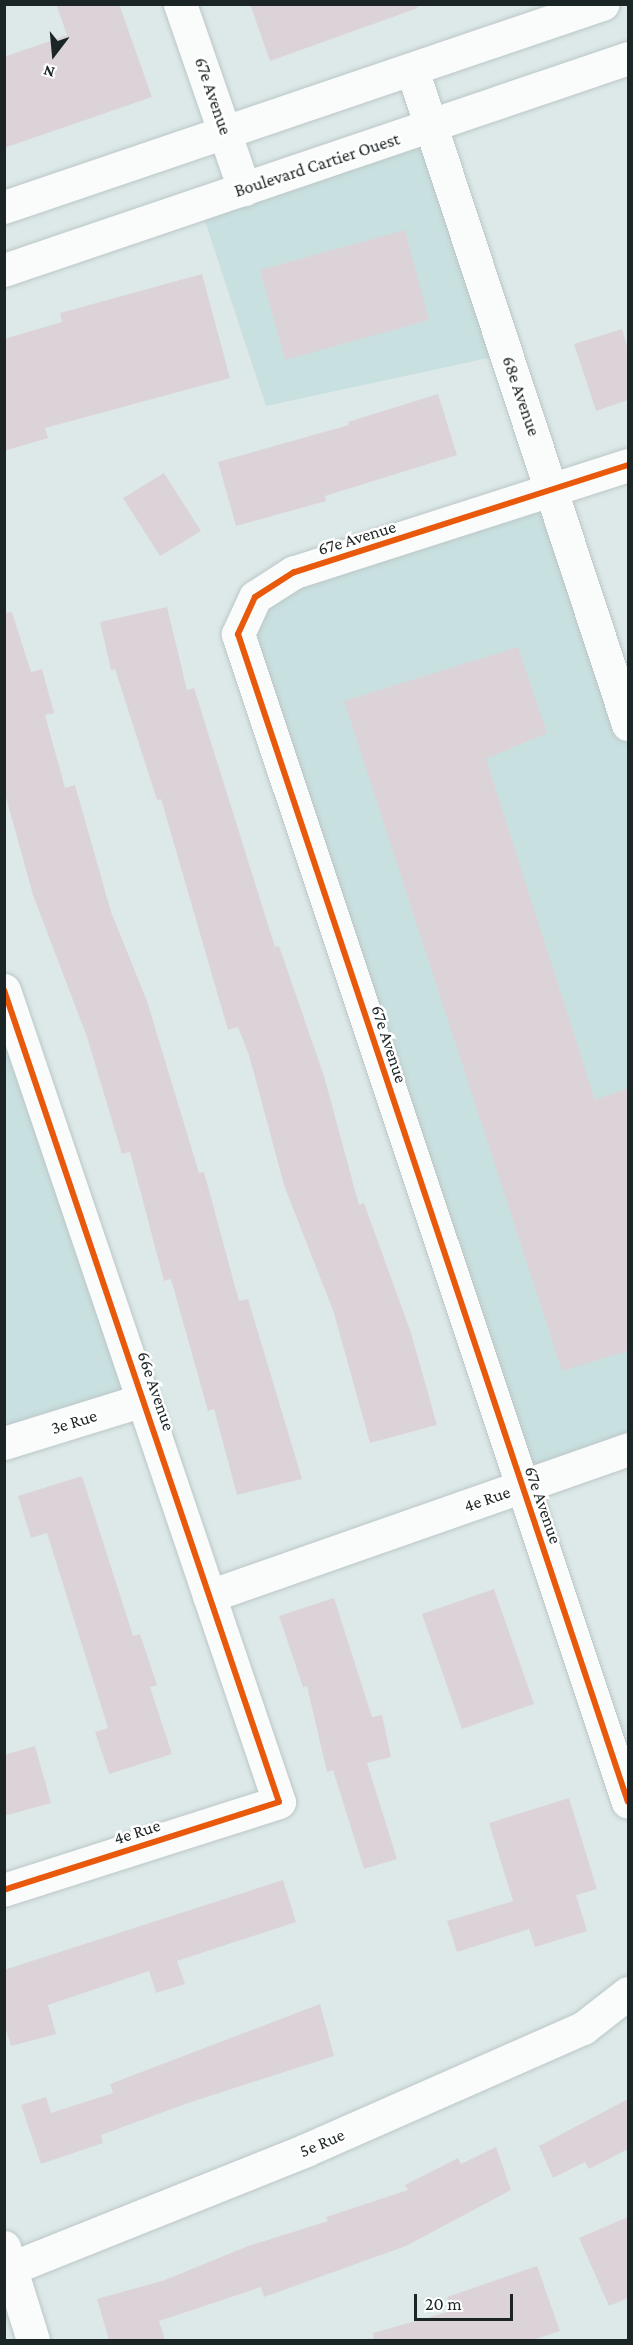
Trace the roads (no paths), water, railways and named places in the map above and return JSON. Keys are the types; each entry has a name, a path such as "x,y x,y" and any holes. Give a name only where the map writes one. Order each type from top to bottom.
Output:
{"street":[{"name":"67e Avenue","path":"180,4 244,189"},
{"path":"4,207 602,4"},
{"name":"Boulevard Cartier Ouest","path":"4,270 431,128 628,58"},
{"name":"68e Avenue","path":"412,69 628,724"},
{"name":"67e Avenue","path":"628,465 294,572 255,597 238,634 628,1802"},
{"name":"66e Avenue","path":"4,990 279,1802"},
{"name":"3e Rue","path":"4,1443 143,1400"},
{"name":"4e Rue","path":"209,1596 628,1449"},
{"name":"4e Rue","path":"4,1890 279,1802"},
{"name":"5e Rue","path":"7,2262 306,2150 583,2028 628,1993"},
{"path":"7,2262 33,2340"}]}
